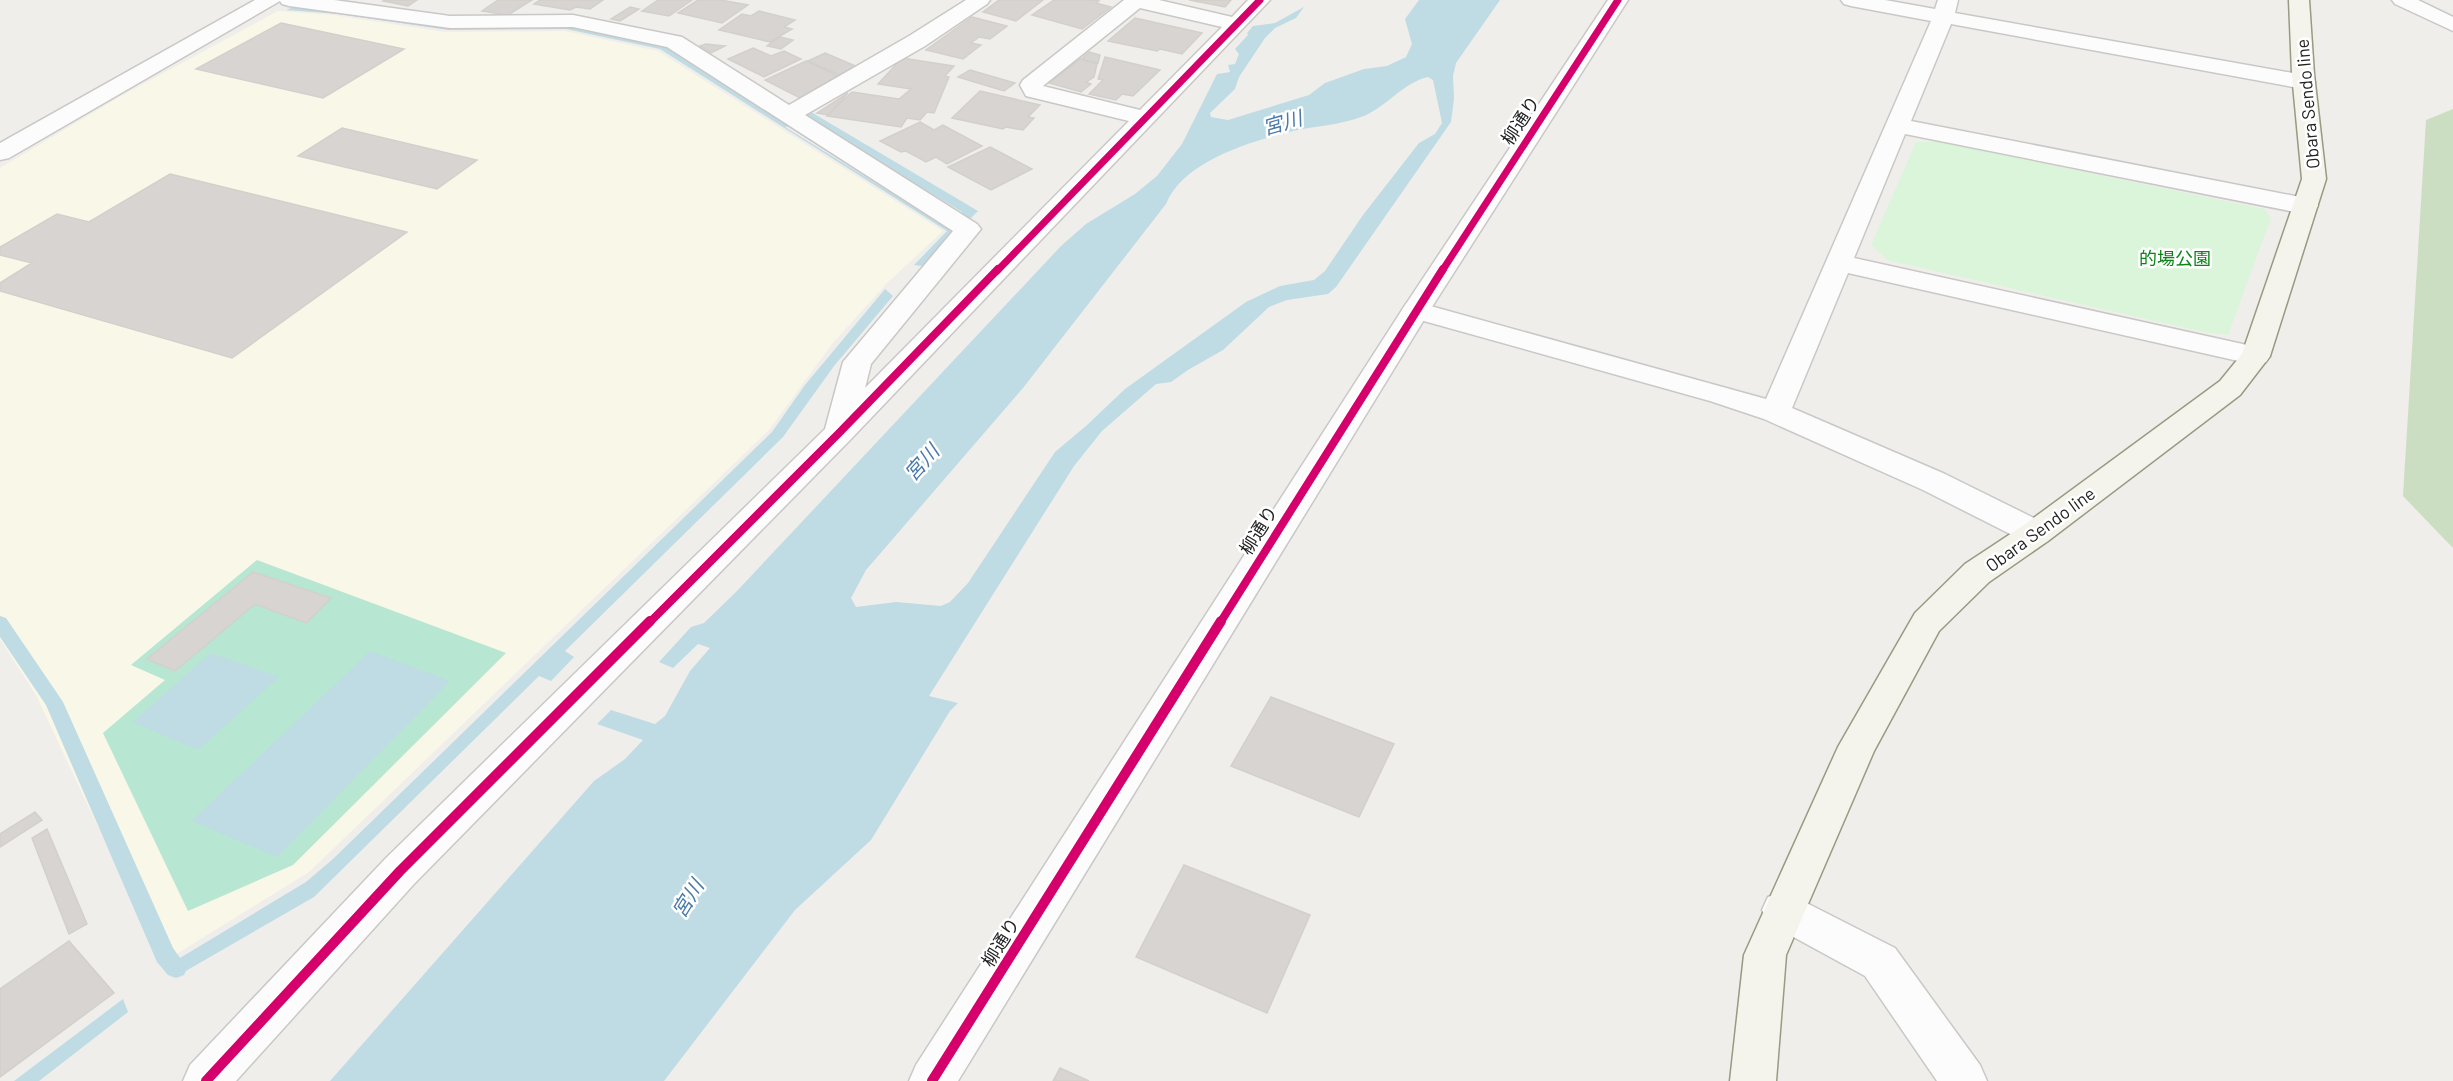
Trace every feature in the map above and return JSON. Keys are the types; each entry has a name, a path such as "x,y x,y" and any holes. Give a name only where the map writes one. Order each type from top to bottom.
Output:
{"main road":[{"name":"Obara Sendo line","path":"1753,1081 1765,955 1782,910 1857,747 1927,622 1977,573 2036,533 2230,388 2256,356 2314,179 2304,82 2299,0"}],"street":[{"path":"0,153 270,0"},
{"path":"289,0 450,22 573,21 674,42 968,229 857,362 840,432"},
{"path":"790,114 917,41 980,0"},
{"path":"1146,118 1034,91 1031,85 1135,0 1237,24"},
{"path":"206,1081 400,871 840,432 1260,0"},
{"name":"柳通り","path":"932,1081 1416,310 1618,0"},
{"path":"1851,0 1945,9 2304,82"},
{"path":"2402,0 2453,26"},
{"path":"1775,412 1945,9"},
{"path":"1897,125 2305,206"},
{"path":"1838,263 2256,356"},
{"path":"1416,310 1720,394 1775,412 1934,482 2036,533"},
{"path":"1782,910 1880,962 1964,1081"}],"shaded area":[{"path":"278,11 333,15 445,32 565,31 658,51 943,231 887,283 832,344 769,430 309,872 162,963 36,695 0,639 0,168 121,96"}],"green space":[{"path":"2453,109 2453,548 2403,496 2426,120"},
{"name":"的場公園","path":"1916,142 1941,142 2264,209 2271,218 2228,335 2204,332 1887,260 1871,245"},
{"path":"257,560 506,653 293,865 188,911 103,733 165,680 131,665"}],"water":[{"name":"宮川","path":"1419,0 1500,0 1456,63 1453,76 1454,99 1451,122 1336,287 1328,294 1287,300 1269,307 1223,350 1171,382 1156,384 1102,431 1074,466 929,696 958,703 950,711 871,840 795,910 664,1081 330,1081 594,781 625,759 643,740 597,724 611,710 655,724 665,716 690,671 710,648 698,644 673,668 659,662 691,627 704,623 736,592 1061,246 1086,224 1135,194 1157,176 1182,144 1217,74 1230,72 1228,65 1235,64 1239,54 1235,49 1253,26 1275,23 1304,7 1296,18 1275,28 1265,38 1239,77 1235,89 1210,113 1211,117 1228,120 1309,95 1325,83 1364,69 1387,66 1406,57 1412,44 1405,19","holes":["1428,77 1433,80 1442,123 1435,134 1419,143 1363,215 1325,271 1314,280 1280,286 1246,302 1125,389 1055,452 968,583 950,602 941,606 896,602 856,607 851,598 866,570 1023,388 1187,176 1220,155 1239,147 1293,131 1336,124 1361,117 1419,80"]},
{"path":"293,7 569,26 667,47 803,117 811,112 978,211 923,266 914,265 947,231 660,49 566,29 448,30 339,14 286,10","holes":["815,123 962,212 956,227 950,229 785,127"]},
{"path":"885,289 893,296 834,366 783,437 565,651 574,657 551,681 539,676 314,897 177,976 170,964 306,882 333,859 772,432 805,385"},
{"path":"370,651 450,681 277,857 192,821"},
{"path":"211,653 279,677 198,750 133,722"},
{"path":"123,999 128,1012 39,1081 14,1081"}],"building":[{"path":"417,0 408,6 383,1"},
{"path":"498,0 532,0 508,15 482,11"},
{"path":"540,0 603,0 590,9 576,7 570,10 534,4"},
{"path":"658,0 692,0 669,16 642,11"},
{"path":"698,0 721,0 748,5 722,23 678,13"},
{"path":"999,0 1043,0 1016,21 983,12"},
{"path":"1054,0 1095,0 1099,1 1096,3 1111,7 1082,29 1032,15"},
{"path":"1189,0 1231,0 1225,7"},
{"path":"630,7 639,9 620,21 611,19"},
{"path":"759,11 795,20 784,27 792,29 770,42 719,30 742,14 751,16"},
{"path":"972,17 1007,26 990,39 979,37 971,43 981,45 963,59 926,50"},
{"path":"1135,18 1202,33 1182,54 1108,41"},
{"path":"281,23 404,49 323,98 196,69"},
{"path":"780,37 793,40 781,49 767,46"},
{"path":"706,44 725,46 711,53 700,46"},
{"path":"753,48 771,56 784,51 801,59 764,77 728,59"},
{"path":"1089,52 1100,55 1098,63 1081,59"},
{"path":"825,53 858,67 842,76 808,61"},
{"path":"1105,57 1160,70 1133,96 1122,94 1116,100 1089,94 1103,80 1098,79"},
{"path":"902,58 954,66 945,76 949,77 934,113 927,112 920,120 907,118 901,127 827,116 852,92 899,99 911,89 878,84"},
{"path":"1080,59 1097,64 1094,77 1086,82 1091,84 1081,92 1049,83"},
{"path":"806,61 840,77 802,99 765,80"},
{"path":"970,70 1015,83 1004,91 958,77"},
{"path":"980,91 1040,105 1028,117 1034,118 1023,130 1006,127 1003,129 952,118"},
{"path":"848,93 828,115 817,113"},
{"path":"920,122 934,130 943,125 982,146 947,164 936,157 926,162 880,141"},
{"path":"342,128 477,160 437,189 298,156"},
{"path":"990,147 1032,169 991,190 948,167"},
{"path":"170,174 407,232 232,358 0,291 0,283 32,263 0,255 0,247 57,214 89,222"},
{"path":"253,572 331,598 306,623 255,604 175,671 147,659"},
{"path":"1271,697 1394,744 1359,817 1231,766"},
{"path":"35,812 42,820 0,847 0,834"},
{"path":"47,829 87,924 69,934 32,838"},
{"path":"1184,865 1310,915 1267,1013 1136,957"},
{"path":"69,941 114,993 0,1077 0,989"},
{"path":"1060,1068 1089,1081 1053,1081"}],"waterway":[{"path":"0,623 54,702 165,955 176,968"}],"cycle path":[{"path":"206,1081 400,871 840,432 1260,0"},
{"path":"932,1081 1416,310 1618,0"}]}
